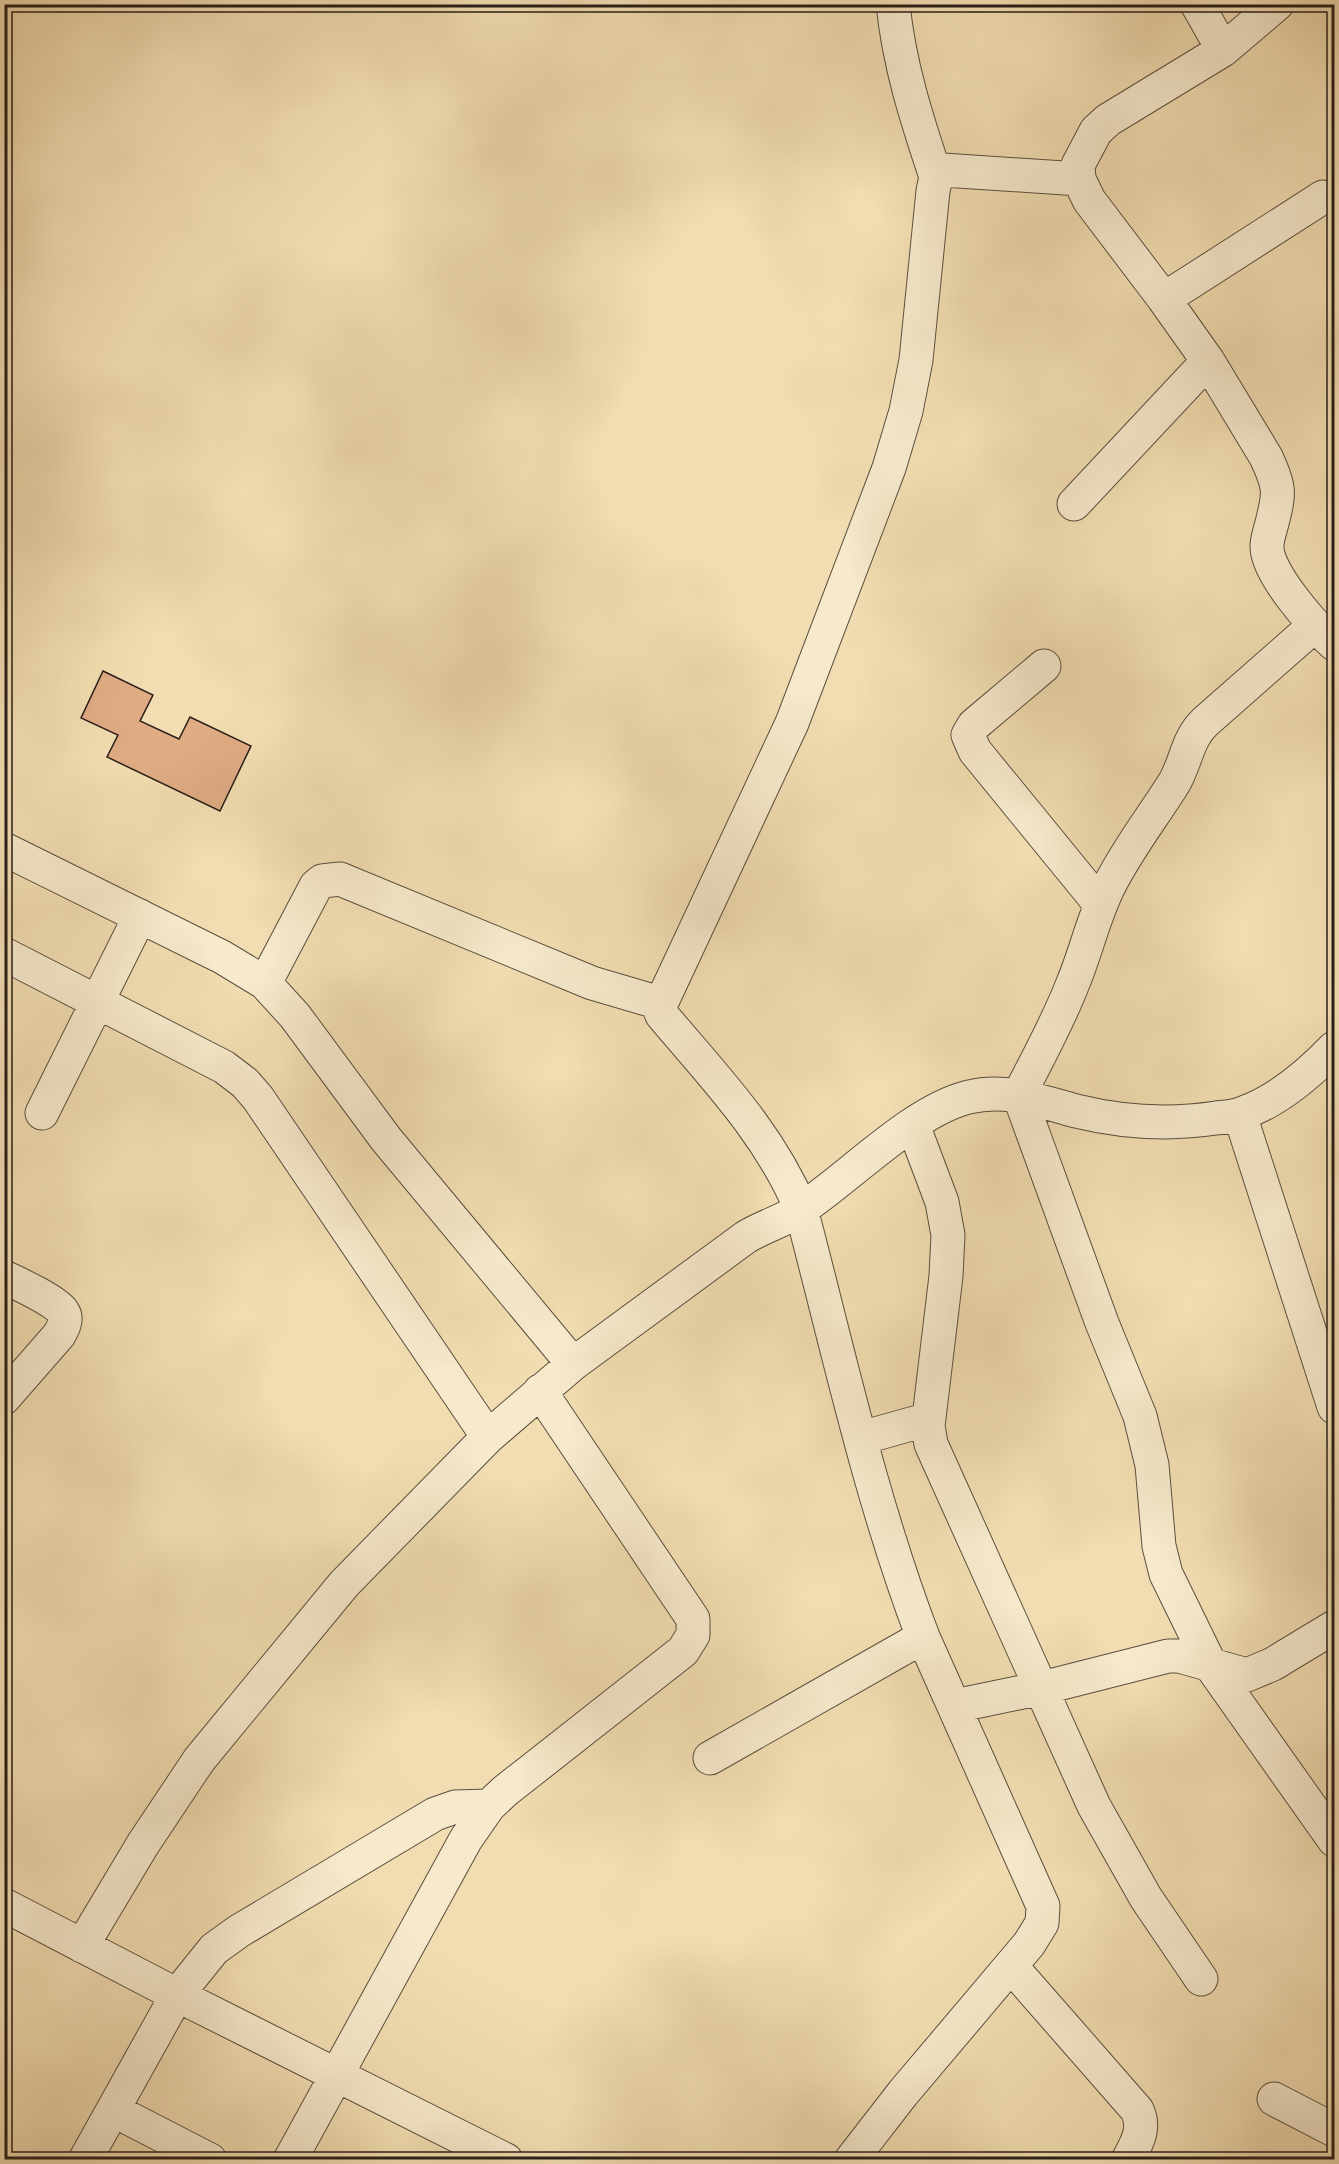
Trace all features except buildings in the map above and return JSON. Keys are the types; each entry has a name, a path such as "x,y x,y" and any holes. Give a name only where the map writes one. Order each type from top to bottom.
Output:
{"street":[{"path":"851,2160 903,2093 1036,1935 1042,1923 1043,1906 923,1636 893,1552 801,1209 791,1184 773,1151 736,1101 662,1016 660,1003 792,723 889,468 906,411 916,360 936,177 911,105 900,56 893,4"},
{"path":"1197,4 1223,50"},
{"path":"1277,4 1223,50 1108,120 1096,131 1083,154 1078,165 1079,179 1089,200 1208,361 1266,457 1274,473 1279,495 1267,540 1267,552 1275,572 1324,635 1200,726 1178,775 1121,863 1100,904 1061,1013 1019,1095 1098,1312 1140,1416 1152,1466 1161,1560 1171,1584 1211,1666 1335,1840"},
{"path":"936,177 943,170 1079,179"},
{"path":"1164,299 1323,197"},
{"path":"1074,504 1208,361"},
{"path":"1044,666 974,725 968,735 975,751 1100,904"},
{"path":"4,849 222,957 265,983 295,1016 386,1139 573,1364"},
{"path":"265,983 316,886 322,881 340,879 592,983 660,1003"},
{"path":"42,1113 140,916"},
{"path":"4,954 224,1067 245,1083 258,1098 488,1437"},
{"path":"82,1946 142,1844 199,1760 344,1584 488,1437 540,1392 573,1364 747,1237 801,1209 913,1125 955,1101 982,1095 1019,1095 1078,1112 1168,1123 1240,1115 1273,1099 1335,1048"},
{"path":"1240,1115 1335,1407"},
{"path":"913,1125 942,1202 948,1235 946,1276 928,1419 931,1444 1094,1806 1146,1898 1201,1979"},
{"path":"4,1277 57,1306 65,1315 65,1324 59,1335 4,1398"},
{"path":"290,2160 466,1839 489,1806 520,1778 683,1651 693,1635 693,1619 540,1392"},
{"path":"861,1438 928,1419"},
{"path":"955,1707 1168,1656 1179,1656 1240,1674 1256,1673 1335,1627"},
{"path":"710,1758 923,1636"},
{"path":"85,2160 177,1995 214,1949 435,1814 455,1807 489,1806"},
{"path":"4,1905 177,1995 337,2074 491,2156"},
{"path":"1011,1966 1137,2110 1142,2124 1128,2160"},
{"path":"1274,2099 1335,2130"},
{"path":"113,2110 210,2160"}]}
